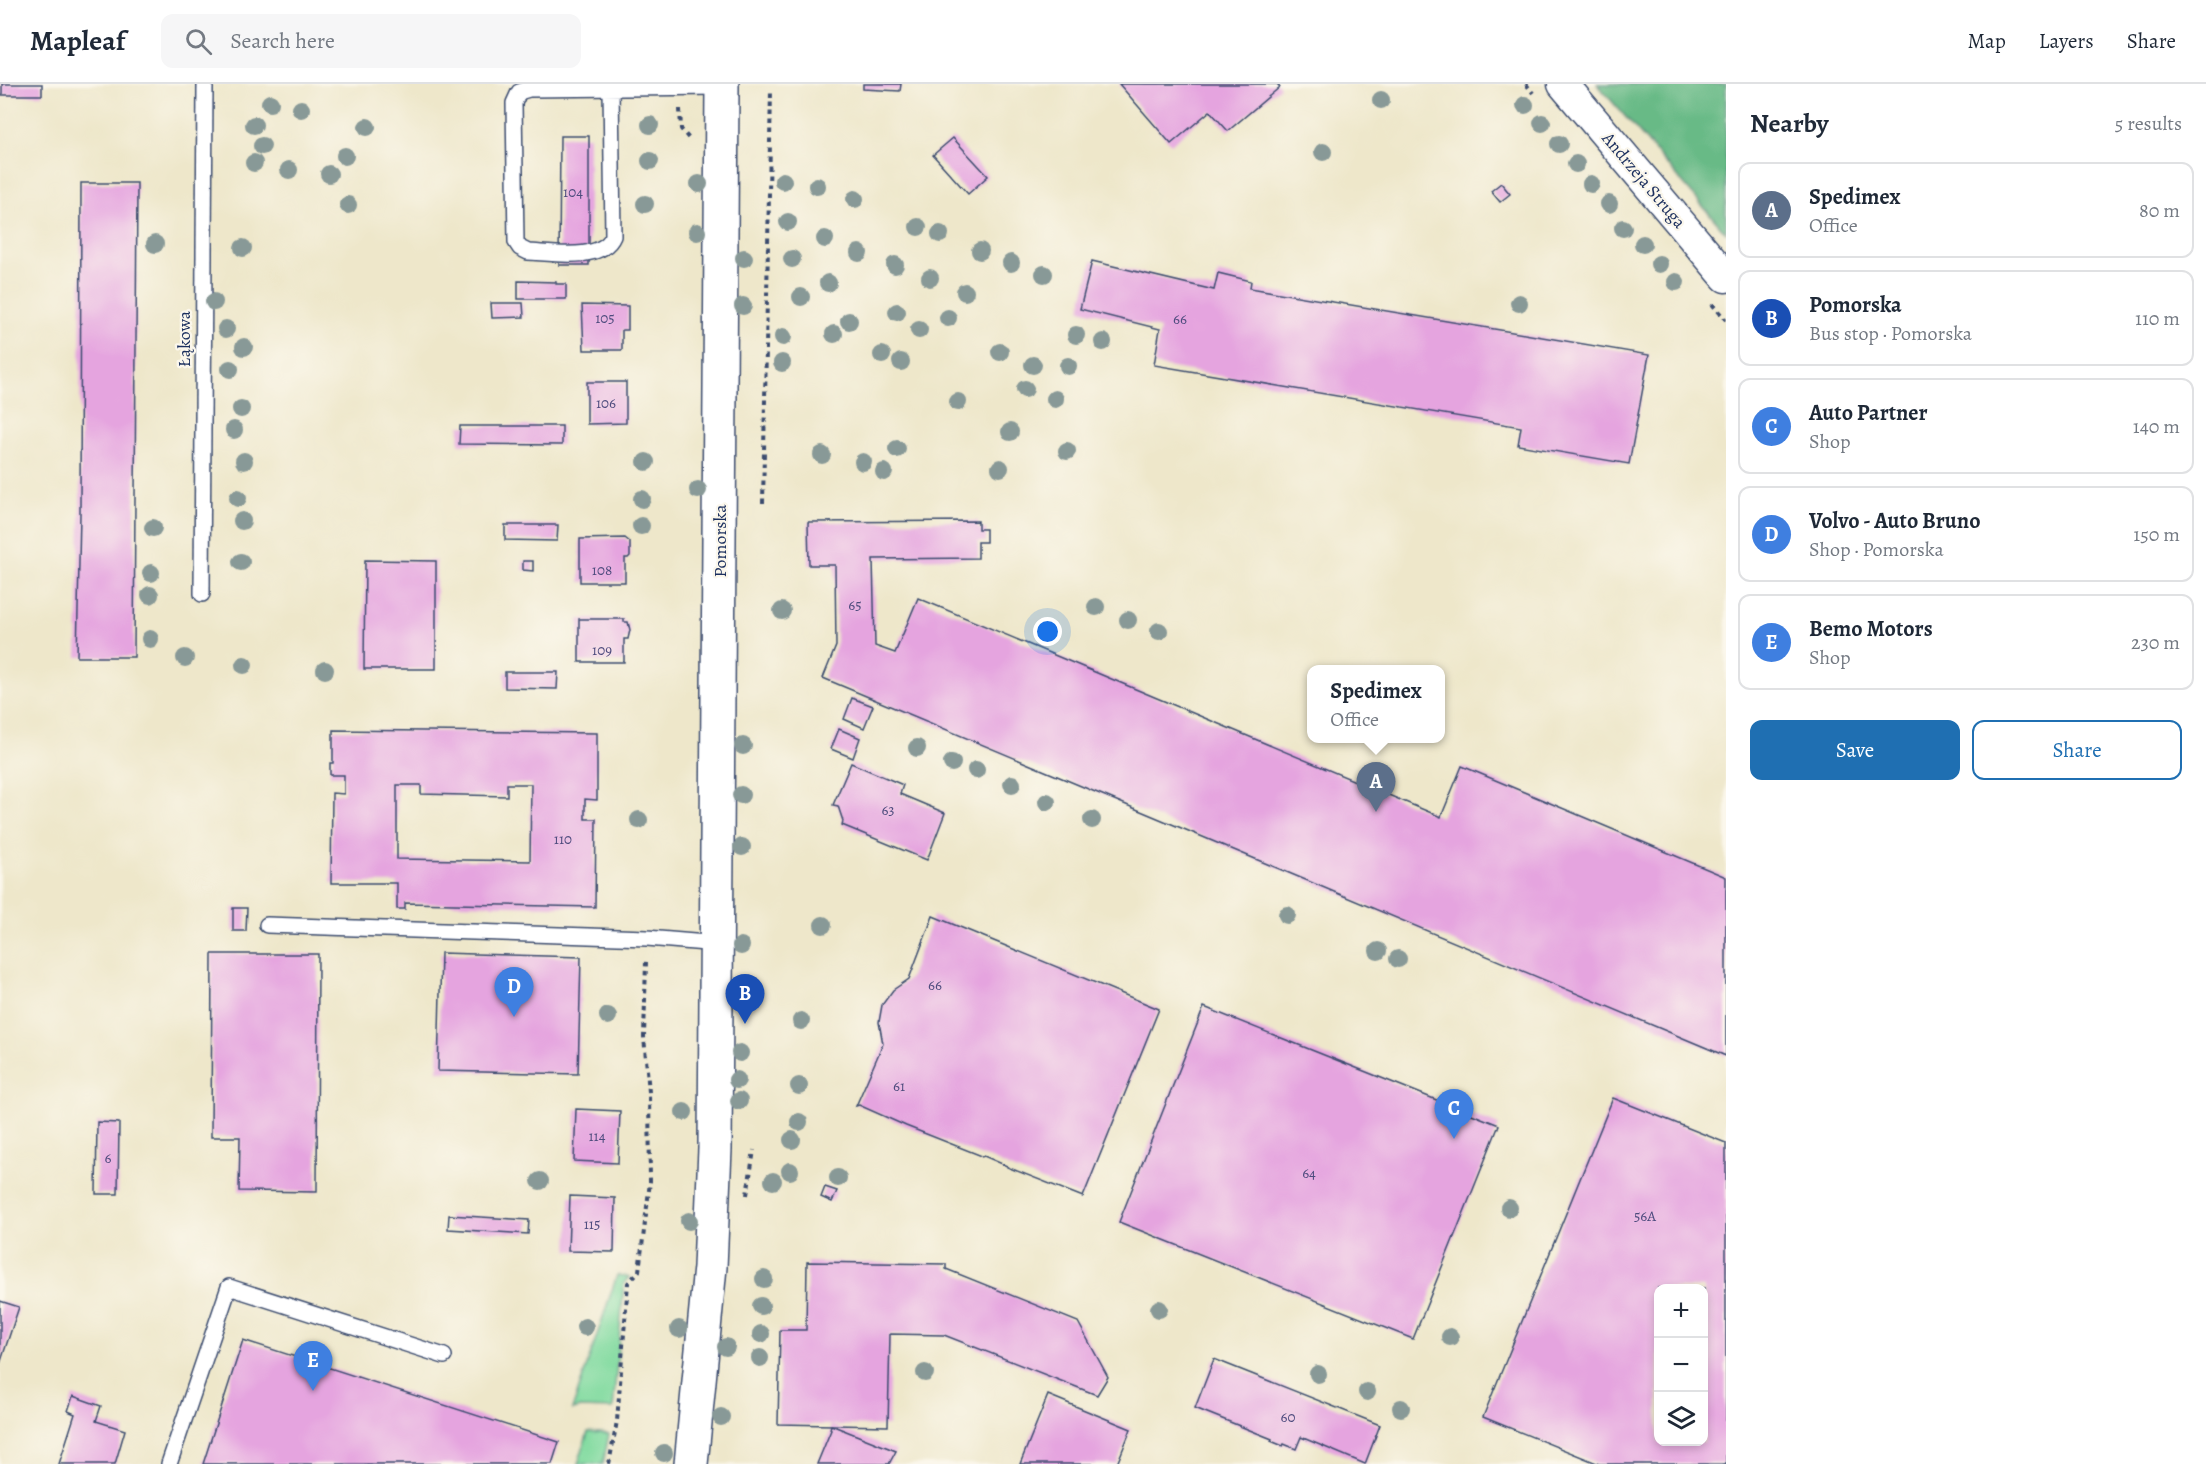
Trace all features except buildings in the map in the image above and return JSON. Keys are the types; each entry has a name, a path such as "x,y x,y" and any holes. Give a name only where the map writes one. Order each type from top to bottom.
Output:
{"street":[{"name":"Andrzeja Struga","path":"1563,84 1726,277"},
{"name":"Pomorska","path":"691,1464 712,1241 716,1149 722,86"}],"lane":[{"name":"Łąkowa","path":"202,594 206,84"},
{"path":"611,88 613,236 610,243 603,250 593,253 528,252 520,248 516,242 514,103 519,92 529,89 722,86"},
{"path":"267,925 647,938 718,944"},
{"path":"169,1464 229,1287 444,1356"}],"path":[{"path":"763,503 771,90"},
{"path":"609,1464 617,1422 628,1283 639,1270 650,1182 649,1092 644,1037 647,938"}],"green space":[{"path":"1597,84 1726,84 1726,233"},
{"path":"617,1275 629,1277 624,1283 613,1409 580,1408 572,1410"},
{"path":"588,1432 609,1434 603,1464 578,1464"}],"place":[{"name":"Spedimex","path":"1376,812"},
{"name":"Volvo - Auto Bruno","path":"514,1017"},
{"name":"Pomorska","path":"745,1024"},
{"name":"Auto Partner","path":"1454,1139"},
{"name":"Bemo Motors","path":"313,1391"}]}
